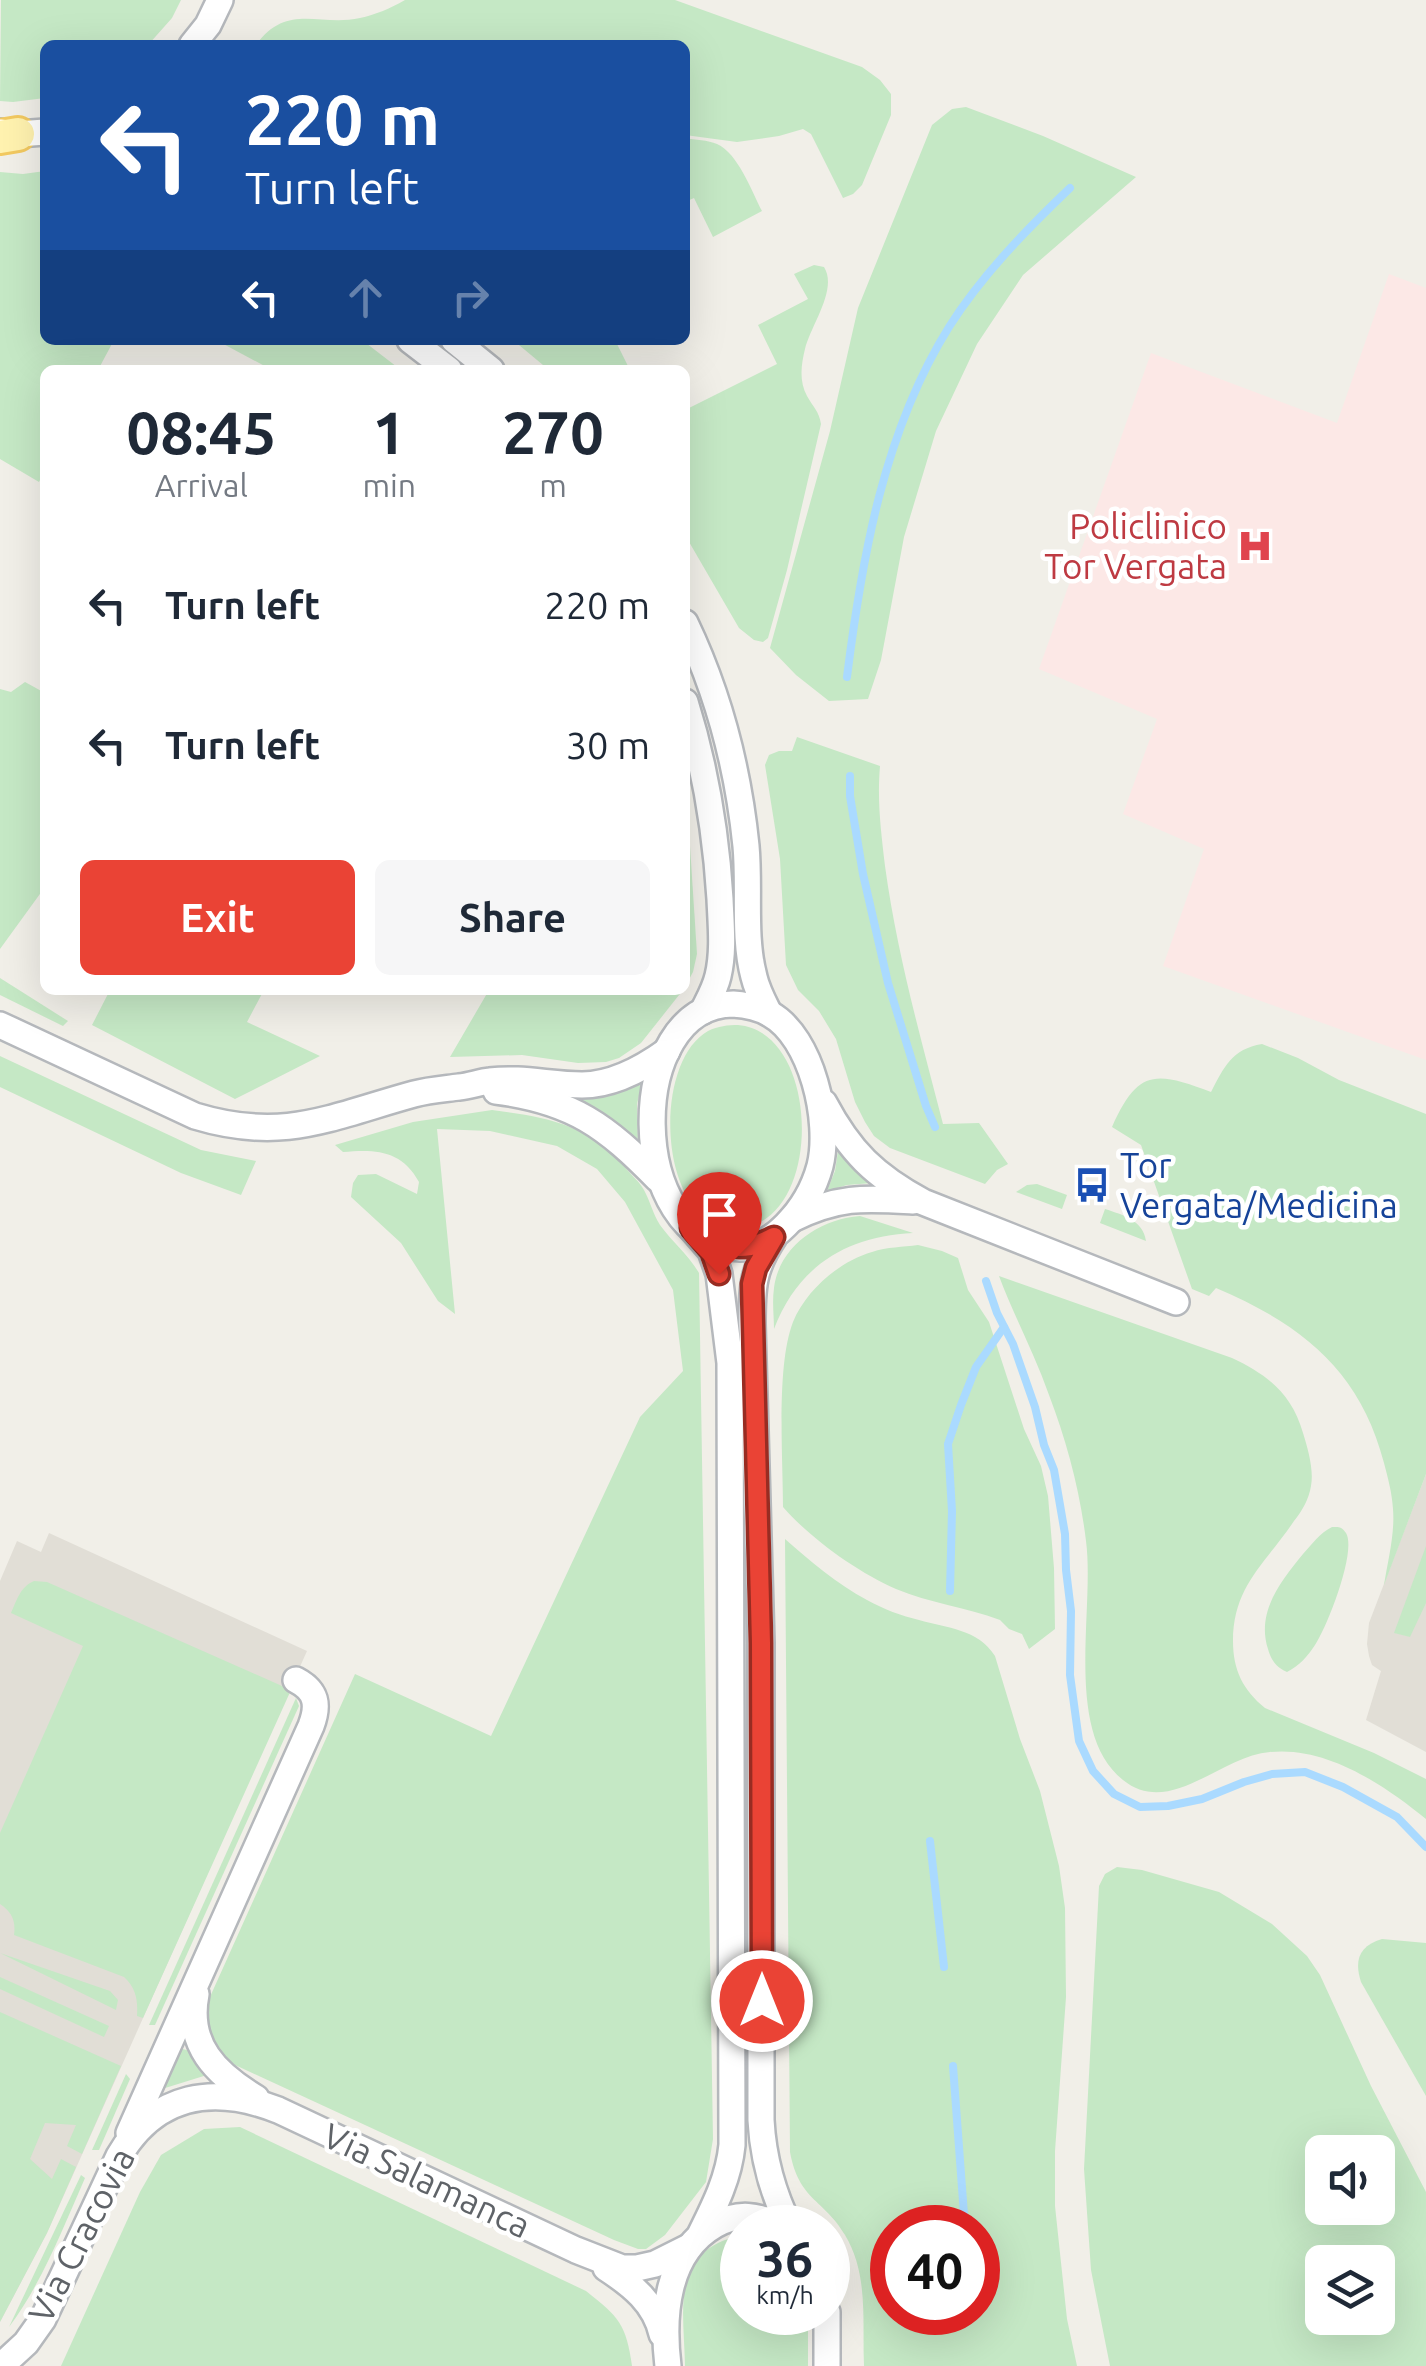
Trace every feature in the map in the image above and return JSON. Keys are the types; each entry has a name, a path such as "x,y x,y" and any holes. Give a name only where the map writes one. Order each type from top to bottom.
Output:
{"street":[{"path":"200,35 220,0"},
{"path":"416,345 442,365"},
{"path":"460,345 485,365"},
{"path":"690,635 714,690 732,755 746,847 752,972 769,1013"},
{"path":"666,2356 664,2324 669,2294 682,2256 695,2240 723,2186 732,2145 730,1363 719,1274 711,1251 678,1212 662,1183 654,1156 651,1122 656,1084 667,1051 702,1011 714,990 720,964 720,897 705,780 690,722"},
{"path":"702,1011 719,1005 751,1006 785,1025 806,1057 816,1087 840,1132 859,1157 894,1186 924,1202 1176,1302"},
{"path":"0,1025 195,1116 260,1128 309,1125 418,1093 489,1081 600,1083 638,1071 667,1051"},
{"path":"461,1087 542,1100 582,1115 614,1136 662,1183"},
{"path":"781,2205 765,2154 761,2120 761,1643 752,1284 756,1268 810,1190 821,1160 816,1087"},
{"path":"691,1228 713,1241 736,1247 758,1245 826,1204 848,1199 924,1202"},
{"path":"119,2156 316,1712 312,1692 296,1680"},
{"path":"203,1967 194,2017 202,2049 226,2078 278,2110"},
{"name":"Via Cracovia","path":"1,2366 26,2342 42,2318 119,2156 141,2124 182,2102 202,2097 252,2100 278,2110"},
{"name":"Via Salamanca","path":"278,2110 576,2250"},
{"path":"576,2250 622,2268 655,2264 720,2223"},
{"path":"576,2250 611,2271 646,2300 659,2320 666,2356"},
{"path":"827,2335 827,2366"}],"shaded area":[{"name":"Policlinico Tor Vergata","path":"1389,274 1426,288 1426,1060 1163,966 1204,849 1123,814 1157,719 1039,669 1151,353 1337,423"},
{"path":"1426,1474 1426,1752 1366,1720 1381,1671 1372,1665 1369,1656 1369,1623"},
{"path":"49,1533 307,1651 47,2233 0,2322 0,1581 17,1541 41,1552"}],"green space":[{"path":"1,0 181,0 172,18 152,40 40,40 40,99 0,101"},
{"path":"405,0 675,0 862,67 891,94 891,115 862,185 843,198 811,134 803,129 737,142 690,136 690,40 261,40 280,24 292,20 345,20 383,11"},
{"path":"966,107 1136,177 1023,275 977,344 936,431 904,537 881,660 868,699 829,701 770,648 830,431 858,308 932,125 952,109"},
{"path":"690,139 725,149 744,174 762,211 713,237 694,198 690,200"},
{"path":"0,172 40,172 40,345 111,345 101,365 40,365 39,482 0,459"},
{"path":"814,265 824,267 827,276 826,296 805,349 802,373 804,390 821,424 787,570 768,638 763,642 739,628 690,544 690,408 777,364 758,325 808,299 794,274"},
{"path":"225,345 368,345 394,365 263,365"},
{"path":"519,345 618,345 628,365 543,365"},
{"path":"25,682 40,690 40,894 0,949 0,689 11,692"},
{"path":"797,737 880,766 880,816 890,899 943,1124 979,1123 1008,1164 985,1184 890,1148 874,1136 855,1102 836,1039 819,1011 798,990 786,965 780,859 765,765 769,755 792,751"},
{"path":"690,846 697,954 690,978"},
{"path":"0,978 68,1021 63,1026 0,995"},
{"path":"107,995 261,995 247,1022 320,1056 235,1099 92,1025"},
{"path":"486,995 679,995 641,1043 606,1062 578,1063 522,1055 450,1057"},
{"path":"738,1025 766,1036 786,1060 798,1093 802,1131 797,1167 784,1199 763,1221 733,1228 708,1220 689,1200 677,1173 671,1107 677,1075 690,1049 708,1031"},
{"path":"1262,1044 1426,1114 1426,1474 1384,1585 1393,1528 1392,1497 1373,1430 1360,1401 1323,1354 1275,1317 1216,1288 1209,1296 1192,1289 1141,1145 1112,1127 1121,1108 1140,1085 1150,1080 1176,1080 1211,1092 1236,1055"},
{"path":"0,1056 201,1150 256,1161 241,1195 181,1173 0,1087"},
{"path":"644,1075 637,1104 638,1147 556,1090"},
{"path":"492,1110 564,1124 595,1140 642,1187 660,1225 699,1273 713,2139 706,2182 665,2235 646,2249 614,2240 235,2065 215,2048 207,2027 205,2008 355,1674 491,1736 640,1417 683,1371 673,1290 625,1202 597,1169 557,1146 490,1131 437,1129 455,1314 438,1301 401,1243 351,1197 358,1175 376,1174 417,1194 419,1182 404,1163 387,1154 343,1152 335,1145 413,1122"},
{"path":"839,1145 872,1183 827,1191"},
{"path":"1037,1184 1067,1195 1062,1209 1016,1192"},
{"path":"1105,1209 1136,1223 1146,1241 1100,1223"},
{"path":"860,1216 913,1233 867,1240 828,1258 797,1288 774,1329 774,1288 784,1259 817,1229"},
{"path":"918,1245 958,1258 968,1290 989,1322 1024,1429 1041,1466 1048,1496 1055,1629 1029,1649 1022,1634 1000,1620 909,1594 850,1564 783,1507 784,1362 799,1310 825,1278 848,1262 878,1250"},
{"path":"999,1276 1232,1358 1257,1371 1285,1397 1305,1439 1311,1486 1302,1509 1245,1590 1234,1622 1237,1670 1245,1687 1265,1708 1426,1779 1426,1819 1354,1770 1313,1755 1270,1752 1251,1756 1195,1782 1159,1792 1141,1790 1123,1780 1105,1759 1093,1732 1087,1701 1088,1569 1076,1485 1049,1395"},
{"path":"1332,1527 1343,1529 1348,1542 1339,1589 1315,1645 1287,1672 1274,1663 1268,1649 1268,1610 1295,1564"},
{"path":"785,1539 867,1600 899,1614 971,1635 995,1656 1040,1791 1065,1908 1066,1997 1055,2206 1067,2319 1077,2366 864,2366 863,2299 850,2244 850,2205 820,2205 799,2181 790,2152"},
{"path":"1426,1546 1426,1603 1410,1637 1394,1633"},
{"path":"34,1581 47,1582 291,1690 143,2018 137,2016 135,1995 124,1977 14,1935 12,1917 0,1904 0,1833 83,1646 11,1613 22,1590"},
{"path":"296,1698 299,1706 155,2025 149,2025"},
{"path":"1117,1867 1142,1870 1219,1892 1272,1924 1307,1956 1320,1975 1426,2192 1426,2366 1110,2366 1091,2270 1084,2169 1099,1886 1105,1874"},
{"path":"1382,1939 1426,1943 1426,2096 1361,1982 1360,1955"},
{"path":"0,1953 110,1991 118,2000 116,2010"},
{"path":"0,1977 109,2026 104,2037 0,1989"},
{"path":"0,2012 121,2066 82,2154 67,2146 76,2125 45,2123 30,2159 52,2179 61,2159 76,2167 47,2233 0,2322"},
{"path":"179,2048 190,2051 207,2075 162,2089"},
{"path":"126,2074 130,2079 99,2150 92,2150"},
{"path":"240,2127 586,2291 619,2322 632,2366 61,2366 140,2192 161,2155 204,2129"},
{"path":"81,2175 85,2178 51,2255 9,2327"},
{"path":"719,2243 720,2335 808,2335 808,2366 685,2366 686,2284 702,2254"}],"waterway":[{"path":"847,677 860,586 879,496 892,452 927,367 949,327 990,271 1070,188"},
{"path":"850,776 863,874 888,983 935,1127"},
{"path":"986,1281 1013,1344 1054,1470 1065,1534 1071,1611 1070,1675 1079,1741 1093,1771 1114,1794 1140,1807 1202,1799 1272,1774 1305,1772 1343,1787 1397,1817 1426,1847"},
{"path":"950,1591 952,1511 948,1444 976,1367 1004,1327"},
{"path":"930,1841 944,1967"},
{"path":"953,2066 963,2205"}],"place":[{"name":"Policlinico Tor Vergata","path":"1255,546"},
{"name":"Tor Vergata/Medicina","path":"1092,1185"}],"route":[{"path":"719,1274 711,1251 691,1228 713,1241 744,1248 774,1237 756,1268 752,1284 761,1643 762,2001"}]}
